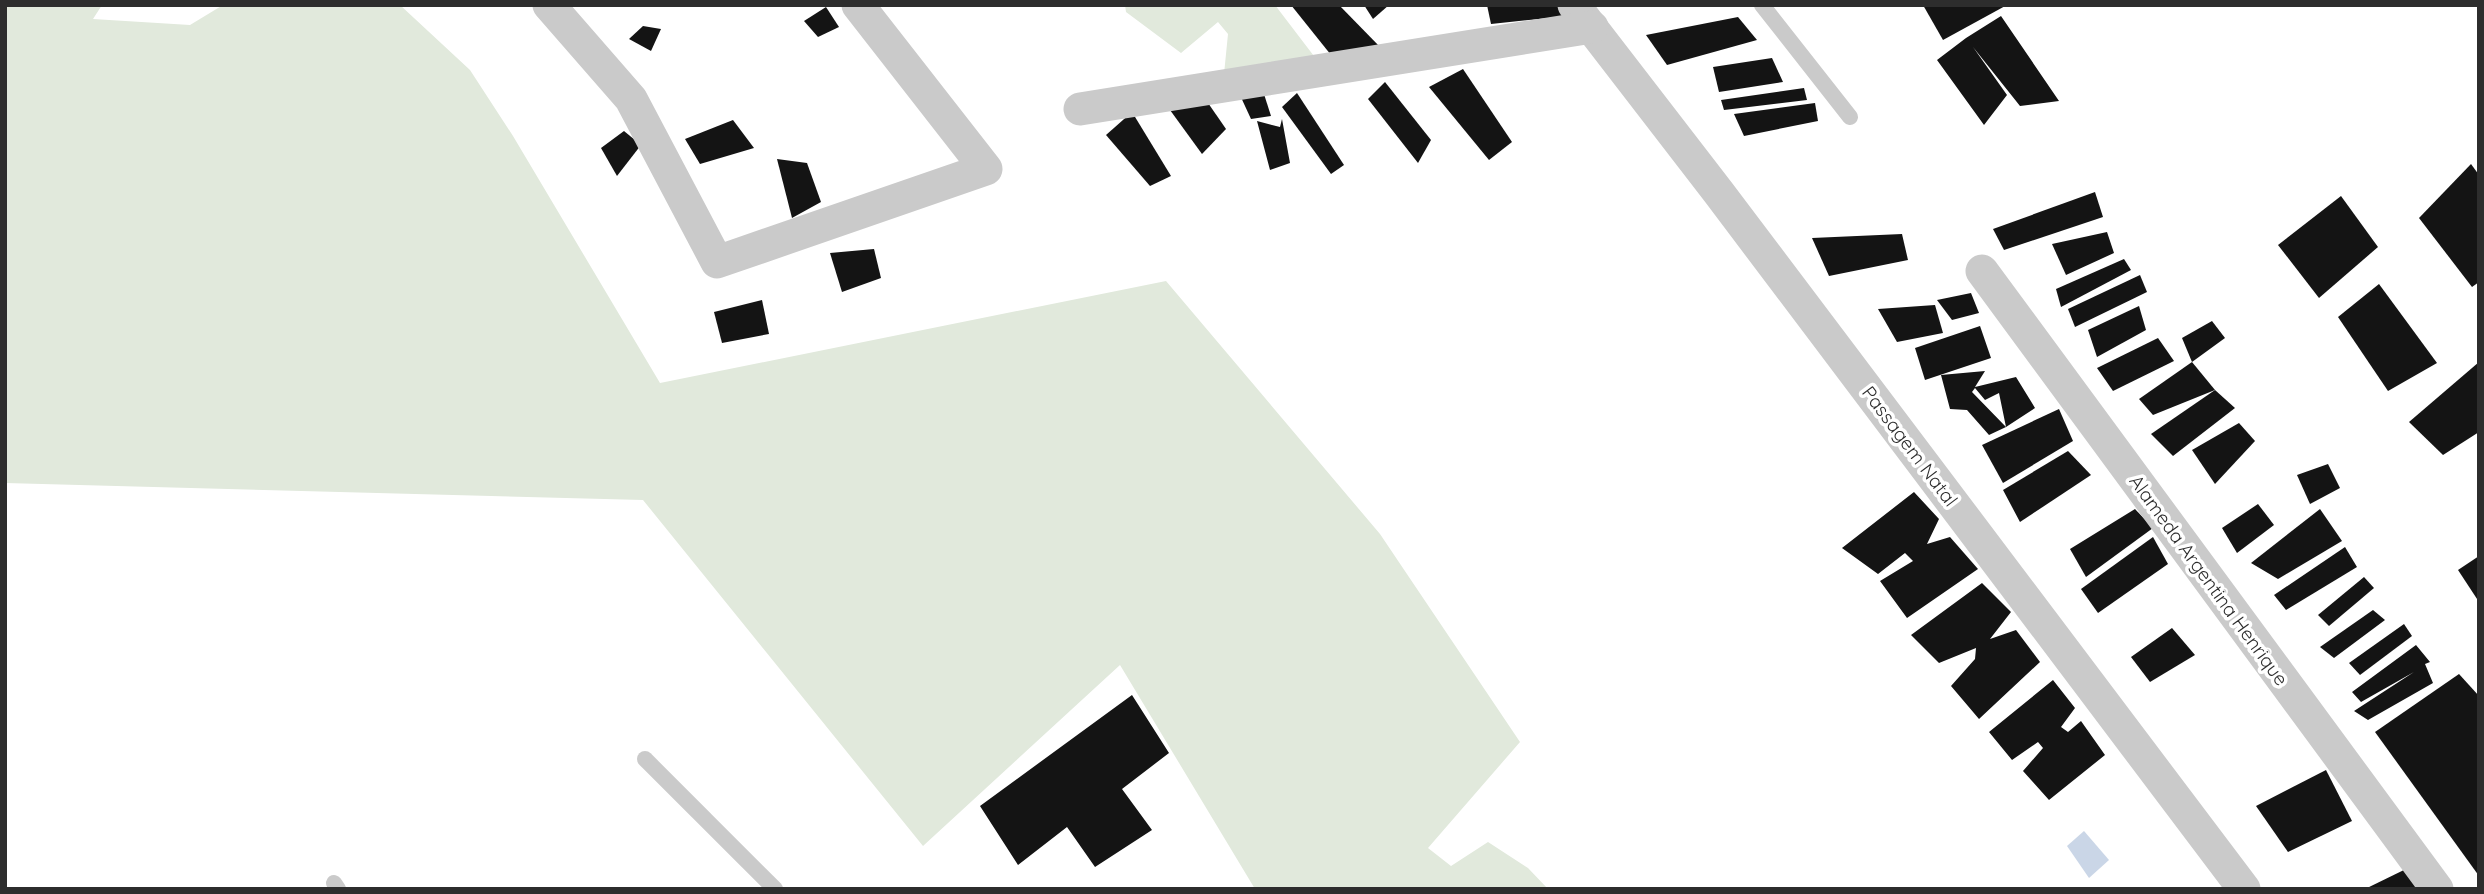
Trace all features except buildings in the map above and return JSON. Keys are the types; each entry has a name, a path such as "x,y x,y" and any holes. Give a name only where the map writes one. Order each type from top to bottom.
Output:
{"street":[{"path":"549,5 631,99 717,262 986,169 859,5"},
{"path":"1080,109 1583,16"},
{"name":"Passagem Natal","path":"1583,16 2244,889"},
{"name":"Alameda Argentina Henrique","path":"1982,271 2437,889"}],"lane":[{"path":"1762,5 1850,117"},
{"path":"645,759 775,889"}],"shaded area":[{"path":"5,5 102,5 93,19 190,25 223,5 400,5 470,70 513,136 660,383 1166,281 1380,534 1520,742 1428,848 1451,866 1488,842 1528,868 1548,889 1255,889 1120,665 923,846 643,500 5,483"},
{"path":"1125,5 1275,5 1320,64 1224,74 1228,34 1218,22 1181,53 1126,12"}],"water":[{"path":"2084,831 2109,860 2089,878 2067,846"}]}
